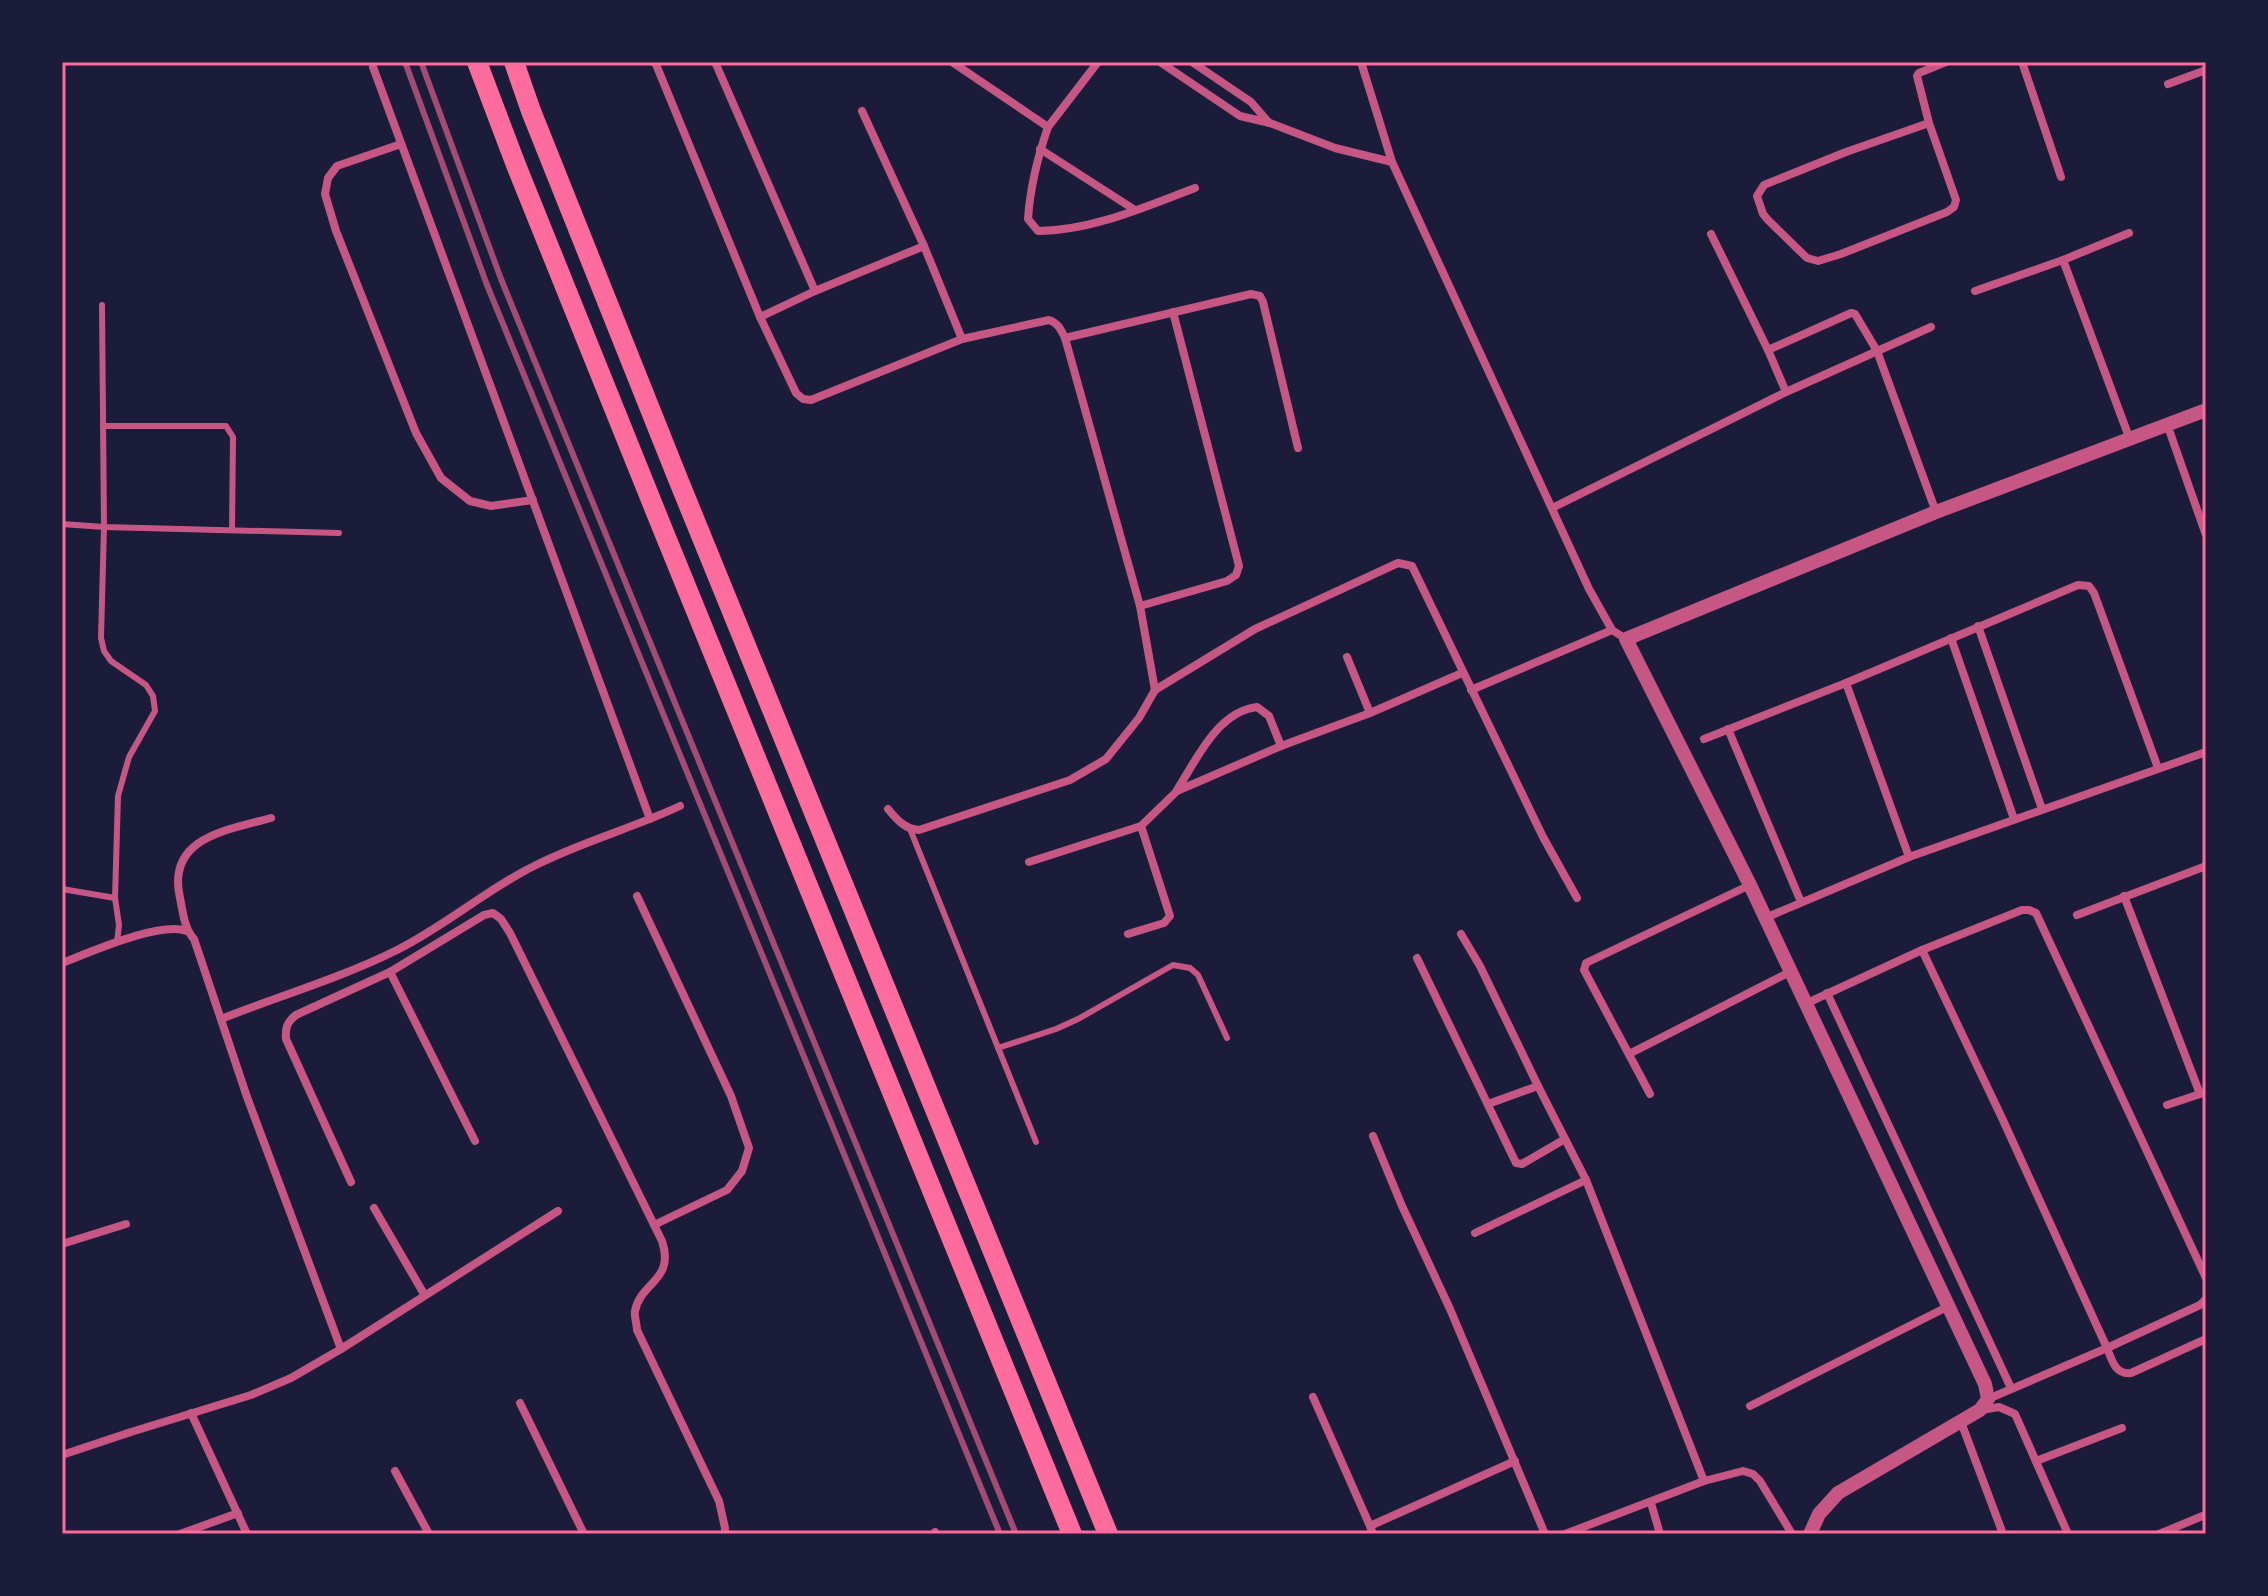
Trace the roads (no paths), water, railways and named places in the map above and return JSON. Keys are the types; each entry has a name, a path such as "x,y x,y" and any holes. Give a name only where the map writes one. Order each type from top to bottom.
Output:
{"highway":[{"path":"477,62 661,525 1072,1534"},
{"path":"514,62 684,494 1108,1534"}],"street":[{"path":"655,62 760,317 796,393 803,399 811,400 962,339 1049,320 1055,322 1065,338 1140,606 1155,690"},
{"path":"715,62 815,291"},
{"path":"952,62 1048,127"},
{"path":"1098,62 1048,127 1040,149 1028,219 1038,231 1061,231 1135,210 1195,188"},
{"path":"1160,62 1240,116 1270,123 1335,148 1392,162"},
{"path":"1192,62 1251,102 1270,123"},
{"path":"1361,62 1392,162 1589,589 1612,630 1626,639 1750,885 1985,1384 1984,1404"},
{"path":"1929,123 1764,185 1757,196 1763,214 1802,254 1812,261 1818,261 1954,207 1956,200 1929,123 1917,76 1946,62"},
{"path":"2022,62 2061,177"},
{"path":"373,67 650,819"},
{"path":"2168,84 2206,70"},
{"path":"862,111 924,246 962,339"},
{"path":"401,144 337,166 328,178 325,194 336,231 416,433 441,478 470,501 491,506 533,500"},
{"path":"1040,149 1135,210"},
{"path":"1975,291 2129,233"},
{"path":"1711,234 1786,392"},
{"path":"760,317 924,246"},
{"path":"2063,260 2129,437"},
{"path":"1065,338 1251,294 1260,296 1298,448"},
{"path":"1140,606 1227,581 1236,575 1239,566 1173,312"},
{"path":"1768,350 1853,313 1877,351 1936,512"},
{"path":"1552,508 1786,392 1931,327"},
{"path":"1626,639 1936,512 2206,410"},
{"path":"2167,424 2206,535"},
{"path":"888,809 910,829 919,830 1070,780 1106,759 1139,718 1155,690 1255,629 1398,563 1412,566 1543,837 1577,898"},
{"path":"1704,739 2078,585 2089,586 2094,593 2158,768"},
{"path":"1978,626 2042,809"},
{"path":"1471,690 1612,630"},
{"path":"1951,638 2014,819"},
{"path":"1347,657 1370,713"},
{"path":"1177,791 1462,673"},
{"path":"1846,683 1909,857"},
{"path":"1029,862 1141,826 1177,791 1229,717 1243,709 1257,707 1269,716 1281,746"},
{"path":"1728,729 1801,902"},
{"path":"1764,918 1909,857 2206,752"},
{"path":"221,1019 397,950 536,864 680,806"},
{"path":"271,818 216,833 193,845 178,867 178,892 187,931 194,939 247,1097 341,1349"},
{"path":"1128,934 1164,923 1170,916 1141,826"},
{"path":"2077,915 2206,866"},
{"path":"1650,1094 1584,970 1586,963 1750,885"},
{"path":"637,896 731,1096 749,1148 742,1171 727,1190 654,1225"},
{"path":"2124,896 2203,1093 2167,1105"},
{"path":"1805,1004 1922,950 2022,910 2036,913 2206,1278"},
{"path":"351,1182 286,1039 285,1029 289,1021 390,972 484,915 493,913 510,933 662,1241 667,1255 664,1269 635,1311 637,1330 719,1501 725,1534"},
{"path":"62,963 117,942 170,928 187,931"},
{"path":"1461,934 1486,976 1586,1180 1704,1481"},
{"path":"1922,950 2118,1370 2124,1374 2131,1373 2206,1339"},
{"path":"1417,958 1516,1163 1522,1164 1565,1139"},
{"path":"390,972 475,1141"},
{"path":"1629,1054 1790,972"},
{"path":"1827,993 2011,1388"},
{"path":"1488,1104 1538,1086"},
{"path":"1373,1136 1545,1534"},
{"path":"1475,1233 1586,1180"},
{"path":"374,1208 424,1294"},
{"path":"62,1455 251,1395 291,1378 558,1211"},
{"path":"62,1244 126,1224"},
{"path":"1810,1534 1819,1514 1838,1493 1961,1422 1984,1404 2011,1388 2107,1348 2200,1305 2206,1299"},
{"path":"1750,1406 1949,1305"},
{"path":"1313,1397 1371,1530 1515,1461"},
{"path":"520,1403 584,1534"},
{"path":"1984,1404 2015,1414 2068,1534"},
{"path":"191,1413 247,1534"},
{"path":"1961,1422 2003,1534"},
{"path":"2036,1461 2122,1428"},
{"path":"395,1471 429,1534"},
{"path":"1565,1534 1704,1481 1743,1471 1753,1474 1760,1481 1792,1534"},
{"path":"1651,1503 1660,1534"},
{"path":"180,1534 238,1513"},
{"path":"2159,1534 2205,1515"}],"lane":[{"path":"102,305 104,527 101,638 104,651 111,661 146,685 153,696 155,711 129,757 118,796 117,942"},
{"path":"103,426 226,426 233,437 232,530"},
{"path":"62,524 339,533"},
{"path":"910,829 1036,1142"},
{"path":"62,889 115,898"},
{"path":"998,1048 1078,1019 1173,965 1190,968 1198,975 1227,1038"}],"railway":[{"path":"405,62 487,285 1000,1534"},
{"path":"421,62 501,279 1016,1534"}]}
